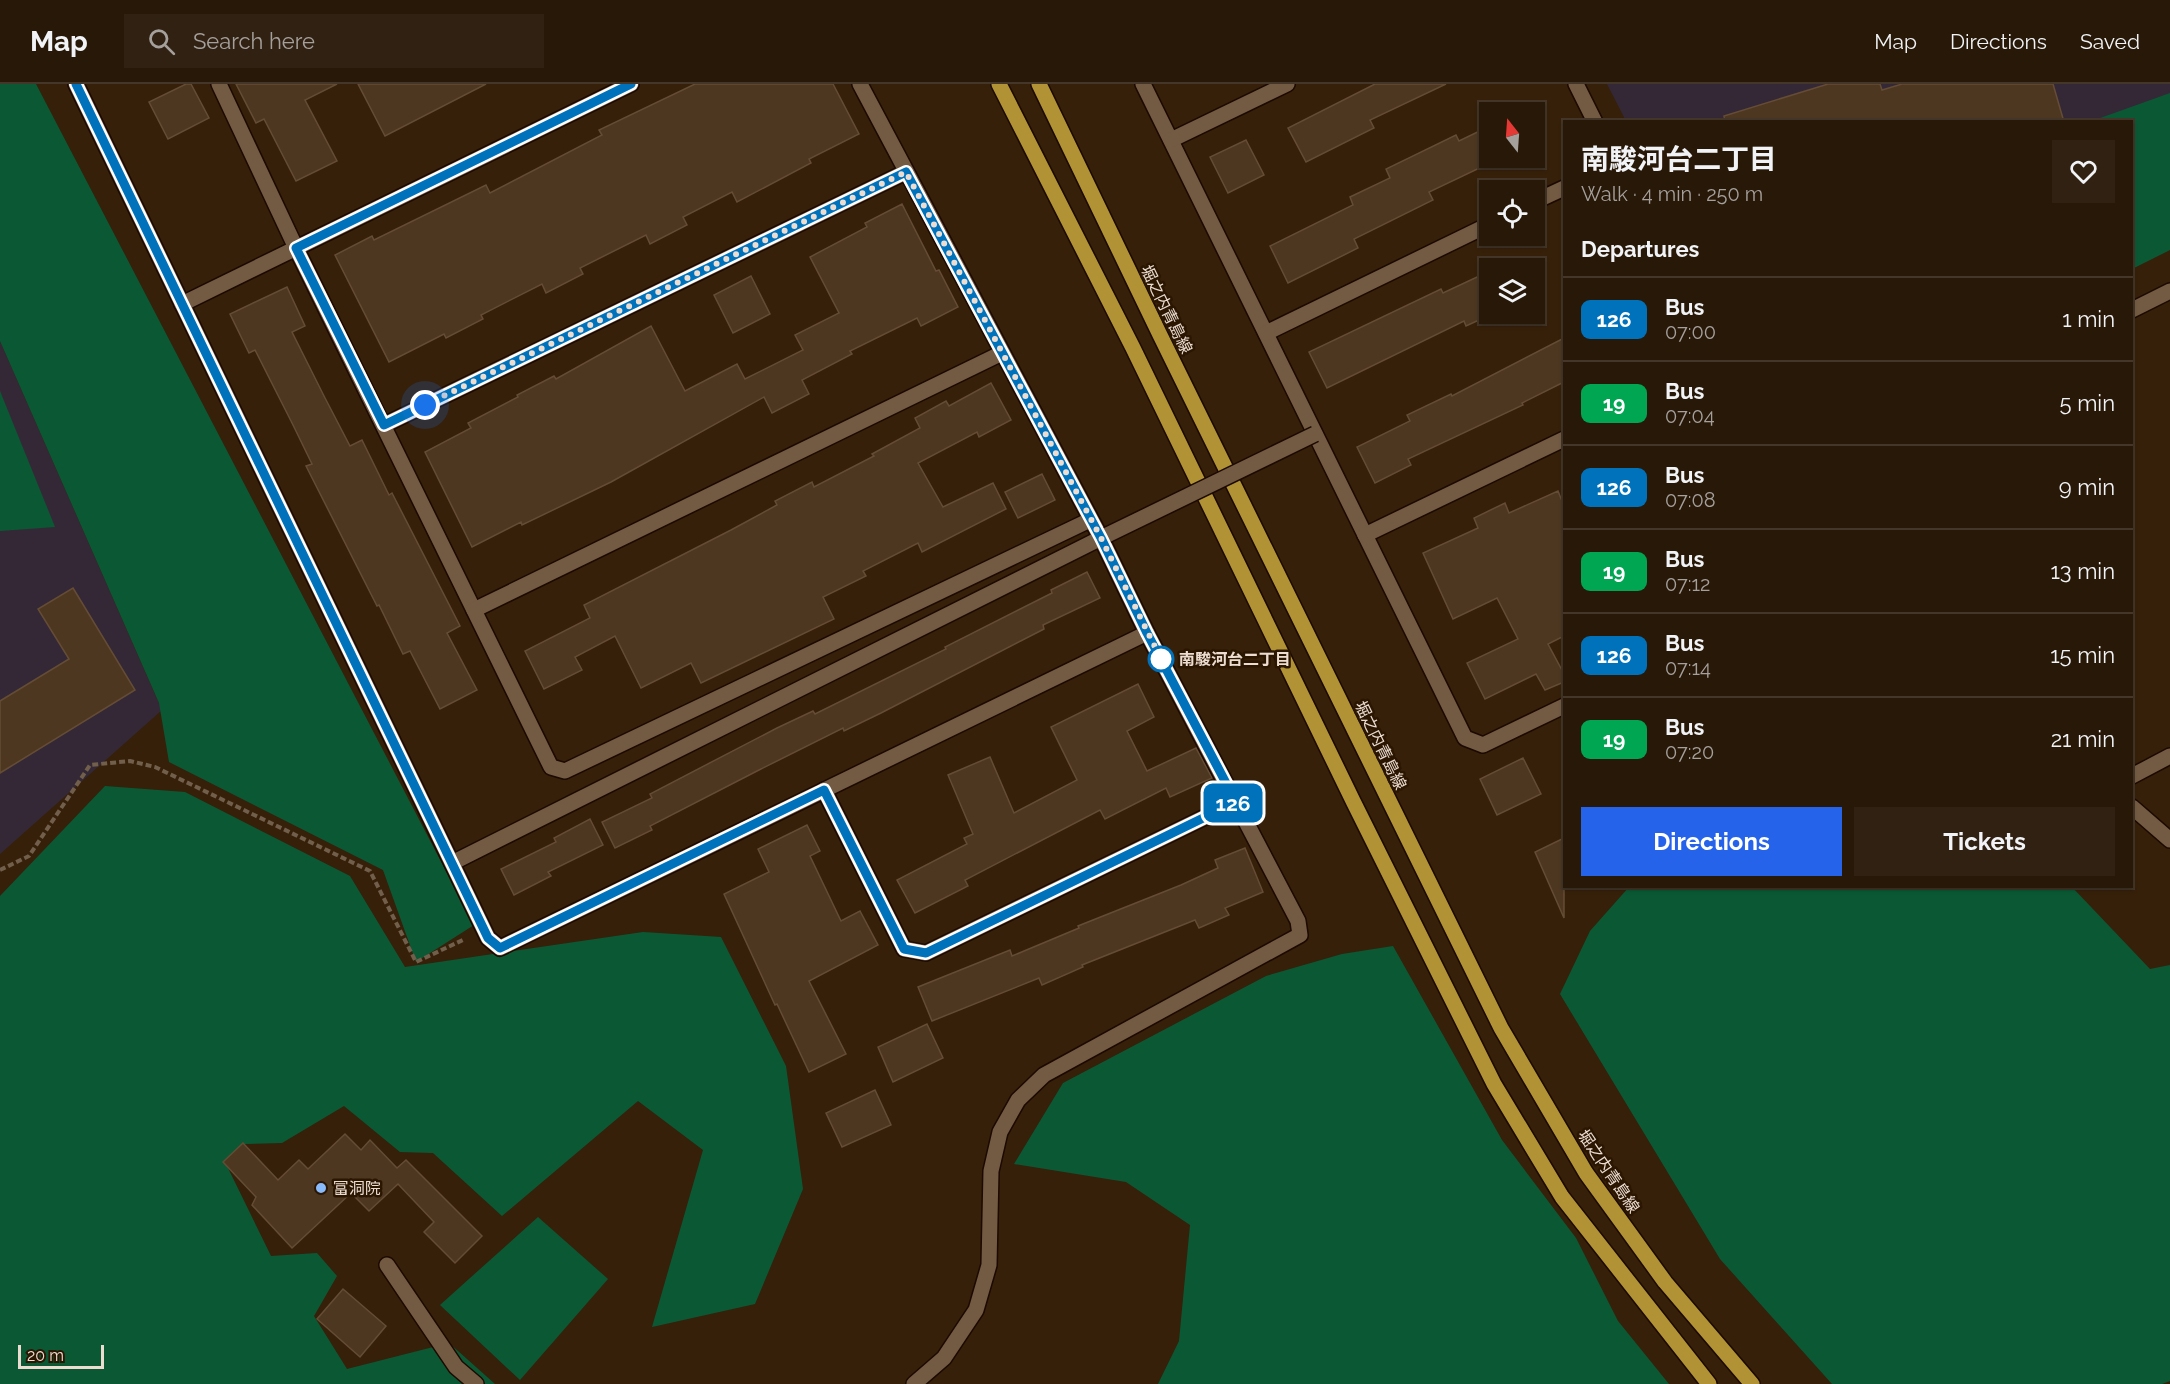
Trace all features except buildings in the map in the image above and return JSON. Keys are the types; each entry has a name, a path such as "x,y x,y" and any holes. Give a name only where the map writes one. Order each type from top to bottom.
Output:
{"main road":[{"path":"999,84 1133,348 1494,1084 1562,1197 1708,1384"},
{"name":"堀之内青島線","path":"1040,84 1160,335 1501,1028 1586,1173 1665,1282 1752,1384"}],"street":[{"path":"76,84 484,930 488,938 500,948 1147,633"},
{"path":"219,84 296,248 550,767 565,771 1090,520"},
{"path":"182,304 631,84"},
{"path":"860,84 1101,538 1147,633 1298,921 1300,935 1044,1075 1018,1100 1000,1132 991,1171 989,1265 976,1310 944,1358 914,1384"},
{"path":"1143,84 1465,738 1483,745 1563,706"},
{"path":"1171,140 1287,84"},
{"path":"1576,84 1594,120"},
{"path":"384,425 906,172"},
{"path":"1545,197 1563,188"},
{"path":"1266,333 1479,229"},
{"path":"2133,310 2170,291"},
{"path":"474,610 1002,353"},
{"path":"452,863 1101,538 1315,434"},
{"path":"1365,535 1563,439"},
{"path":"2133,775 2170,756"},
{"path":"824,790 904,949 926,953 1236,802"},
{"path":"2133,808 2170,840"},
{"path":"387,1265 456,1366 476,1384"}],"path":[{"path":"0,870 29,856 90,765 130,761 156,767 192,783 370,871 416,962 484,930"}],"shaded area":[{"path":"1607,84 2170,84 2170,190 2133,120 1625,120"},
{"path":"0,341 162,710 0,854"}],"green space":[{"path":"0,84 36,84 474,925 416,962 383,870 169,762 159,703 0,341"},
{"path":"2170,93 2170,250 2133,268 2133,120 2095,120"},
{"path":"0,391 55,527 0,531"},
{"path":"105,786 185,792 350,876 405,967 643,932 721,937 786,1066 803,1189 755,1304 652,1327 703,1150 638,1101 502,1216 433,1153 400,1152 344,1106 282,1143 244,1144 227,1166 271,1256 317,1253 337,1276 314,1316 347,1369 449,1343 495,1384 0,1384 0,896"},
{"path":"1628,888 2073,888 2150,969 2170,965 2170,1381 2162,1384 1832,1384 1720,1259 1560,994 1590,931"},
{"path":"1393,946 1502,1140 1576,1238 1618,1321 1669,1384 1158,1384 1179,1341 1190,1225 1126,1182 1014,1164 1063,1083 1266,976 1342,954"},
{"path":"538,1217 608,1279 520,1380 440,1305"}],"bus line":[{"name":"126","path":"76,84 488,938 500,948 824,790 904,949 926,953 1236,802 1147,633 1101,538 906,172 384,425 296,248 631,84"}],"place":[{"name":"南駿河台二丁目","path":"1161,659"},
{"name":"富洞院","path":"321,1188"}],"route":[{"path":"425,405 906,172 1101,538 1161,659"}]}
